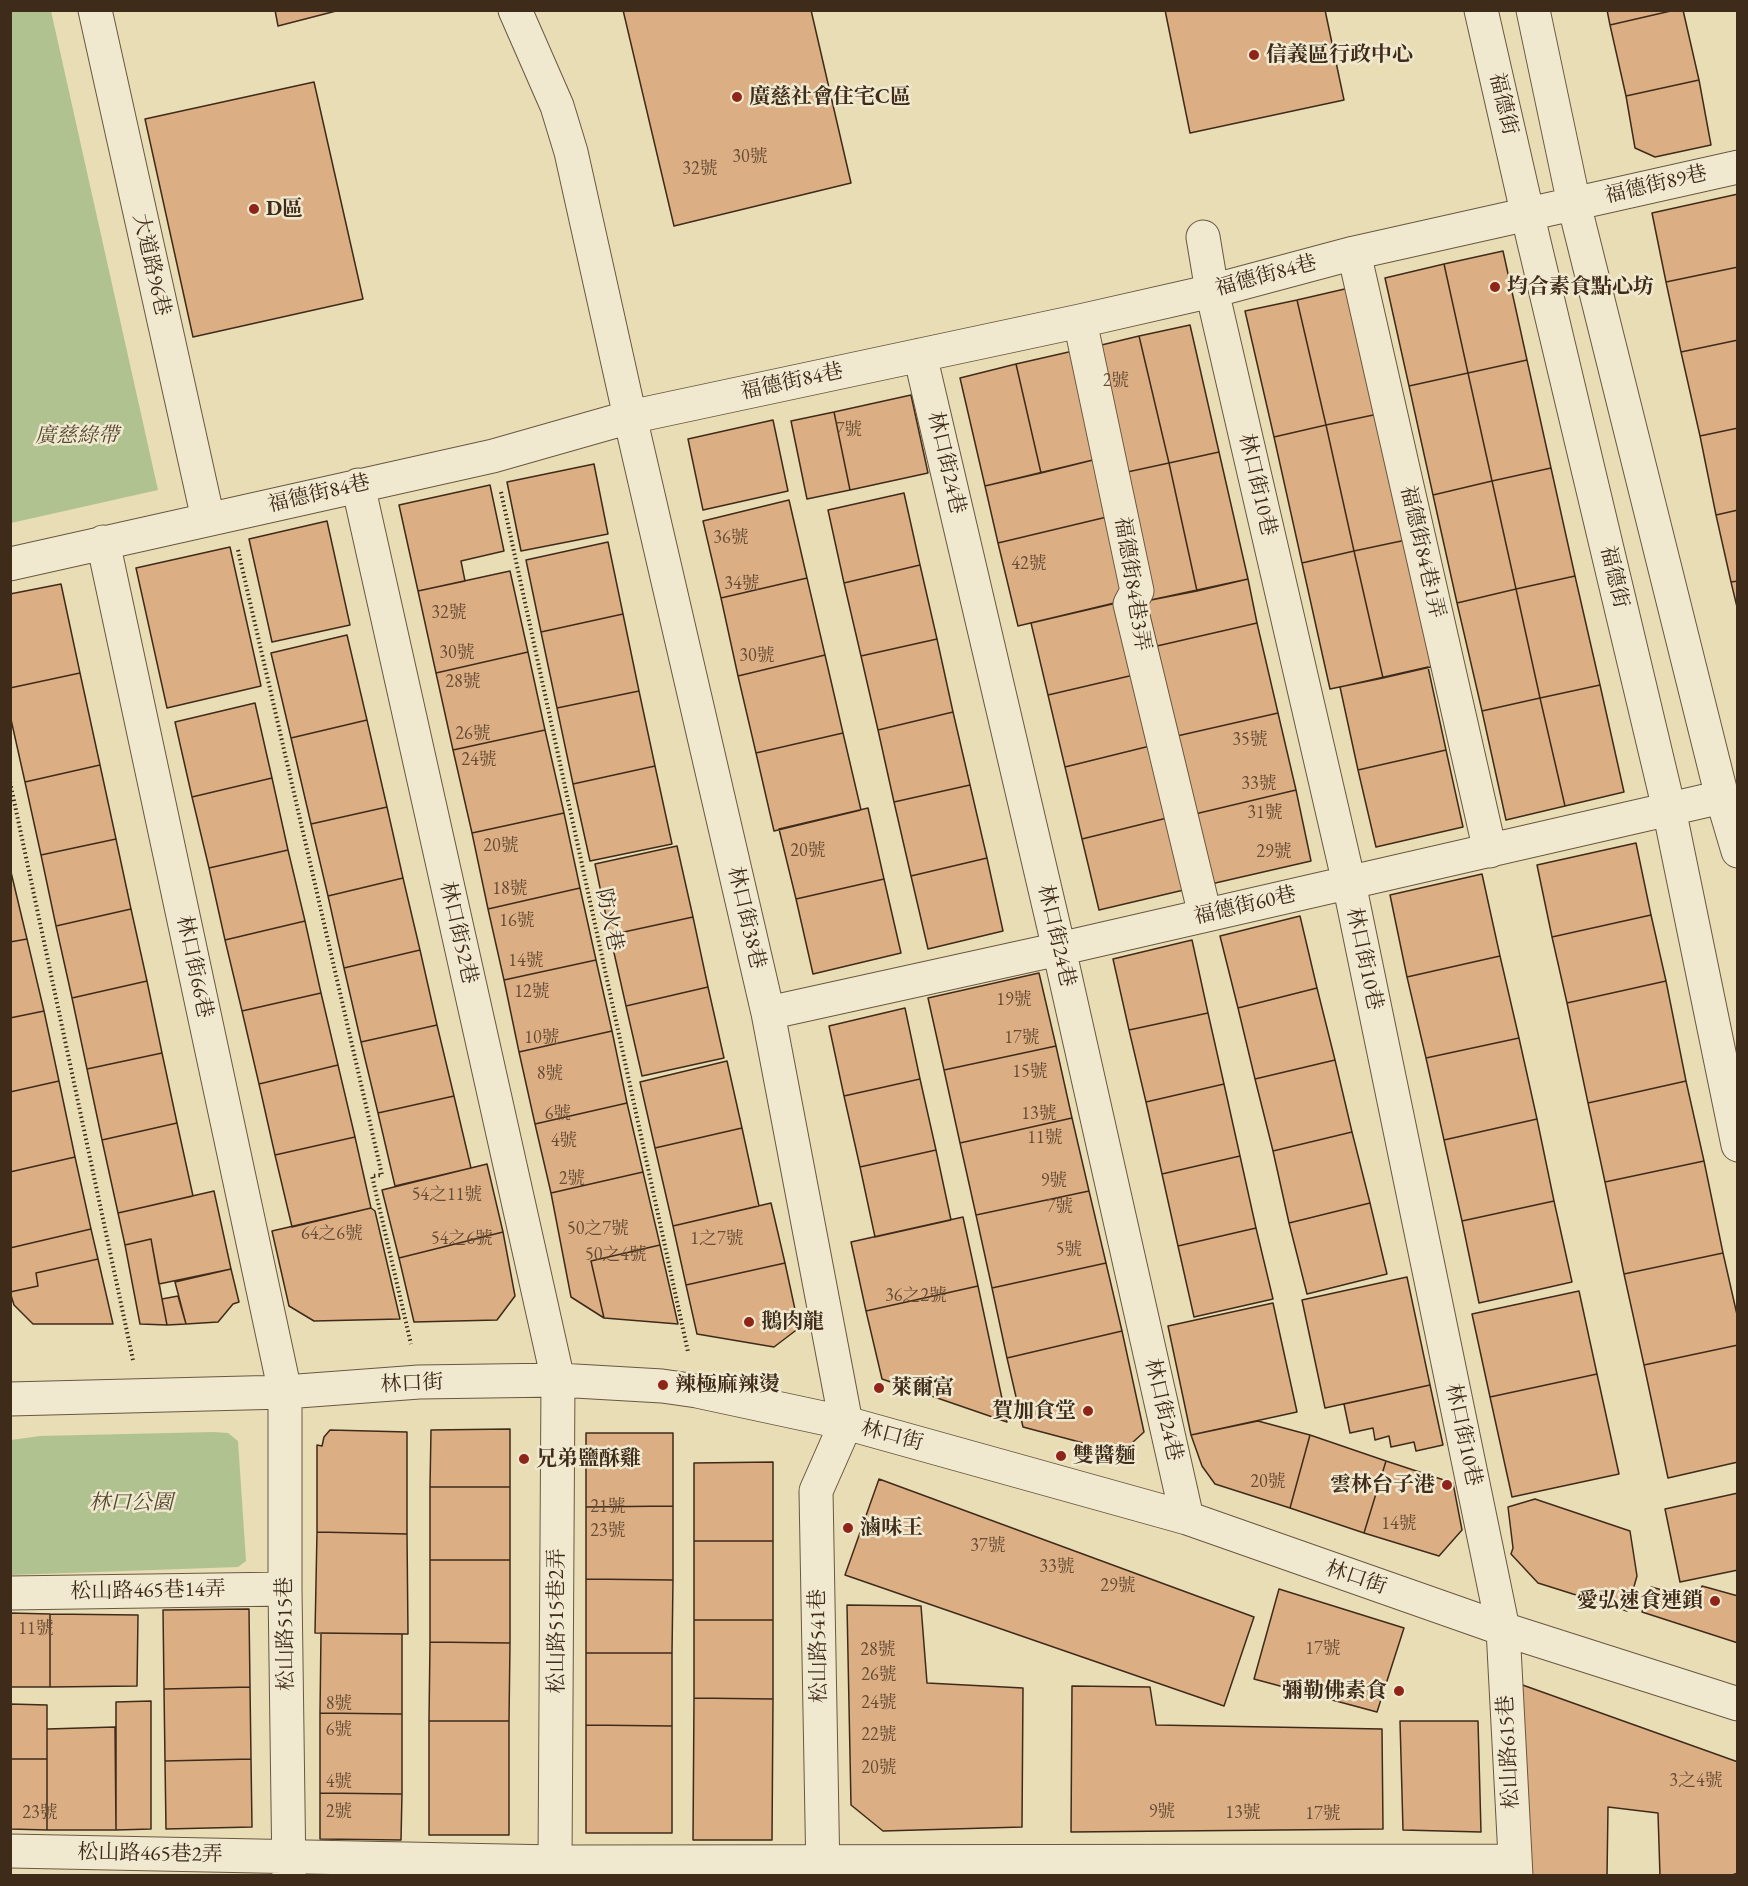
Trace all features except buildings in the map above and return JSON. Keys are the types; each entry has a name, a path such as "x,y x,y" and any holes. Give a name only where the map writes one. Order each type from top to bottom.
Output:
{"street":[{"name":"大道路96巷","path":"95,10 219,517"},
{"name":"林口街38巷","path":"515,10 557,106 571,152 768,1013 846,1423"},
{"name":"福德街","path":"1481,10 1669,809 1737,1145"},
{"path":"1533,10 1574,204 1737,850"},
{"name":"福德街89巷","path":"1574,204 1737,167"},
{"name":"福德街84巷","path":"10,564 493,456 630,417 1080,321 1212,291 1354,253 1574,204"},
{"name":"林口街10巷","path":"1203,237 1212,291 1349,883 1503,1629"},
{"name":"福德街84巷1弄","path":"1354,253 1490,851"},
{"name":"福德街84巷3弄","path":"1080,321 1137,591 1130,604 1205,915"},
{"name":"林口街24巷","path":"920,355 1059,950 1187,1518"},
{"name":"林口街52巷","path":"358,485 558,1380"},
{"name":"林口街66巷","path":"104,542 285,1392"},
{"name":"福德街60巷","path":"768,1013 1059,950 1722,797"},
{"name":"林口街","path":"10,1399 285,1392 419,1382 558,1380 697,1390 846,1423 1187,1518 1503,1629 1737,1704"},
{"name":"松山路515巷2弄","path":"555,1862 558,1380"},
{"name":"松山路515巷","path":"285,1392 289,1867"},
{"name":"松山路541巷","path":"823,1869 816,1491 846,1423"},
{"name":"松山路465巷14弄","path":"10,1593 285,1589"},
{"name":"松山路615巷","path":"1503,1629 1516,1868"},
{"name":"松山路465巷2弄","path":"10,1851 289,1867"},
{"path":"289,1867 555,1862 823,1869 1516,1868"}],"path":[{"name":"防火巷","path":"493,456 697,1390"},
{"path":"219,517 382,1175 372,1176 419,1382"},
{"path":"10,783 140,1395"}],"green space":[{"name":"廣慈綠帶","path":"10,11 51,11 158,490 11,523"},
{"name":"林口公園","path":"228,1433 238,1441 246,1561 238,1567 11,1575 11,1440 40,1436"}],"place":[{"name":"信義區行政中心","path":"1254,55"},
{"name":"廣慈社會住宅C區","path":"737,97"},
{"name":"D區","path":"254,209"},
{"name":"均合素食點心坊","path":"1495,287"},
{"name":"鵝肉龍","path":"749,1322"},
{"name":"辣極麻辣燙","path":"663,1385"},
{"name":"萊爾富","path":"879,1388"},
{"name":"賀加食堂","path":"1088,1411"},
{"name":"雙醬麵","path":"1061,1456"},
{"name":"兄弟鹽酥雞","path":"524,1459"},
{"name":"雲林台子港","path":"1447,1485"},
{"name":"滷味王","path":"848,1528"},
{"name":"愛弘速食連鎖","path":"1715,1601"},
{"name":"彌勒佛素食","path":"1399,1691"}]}
